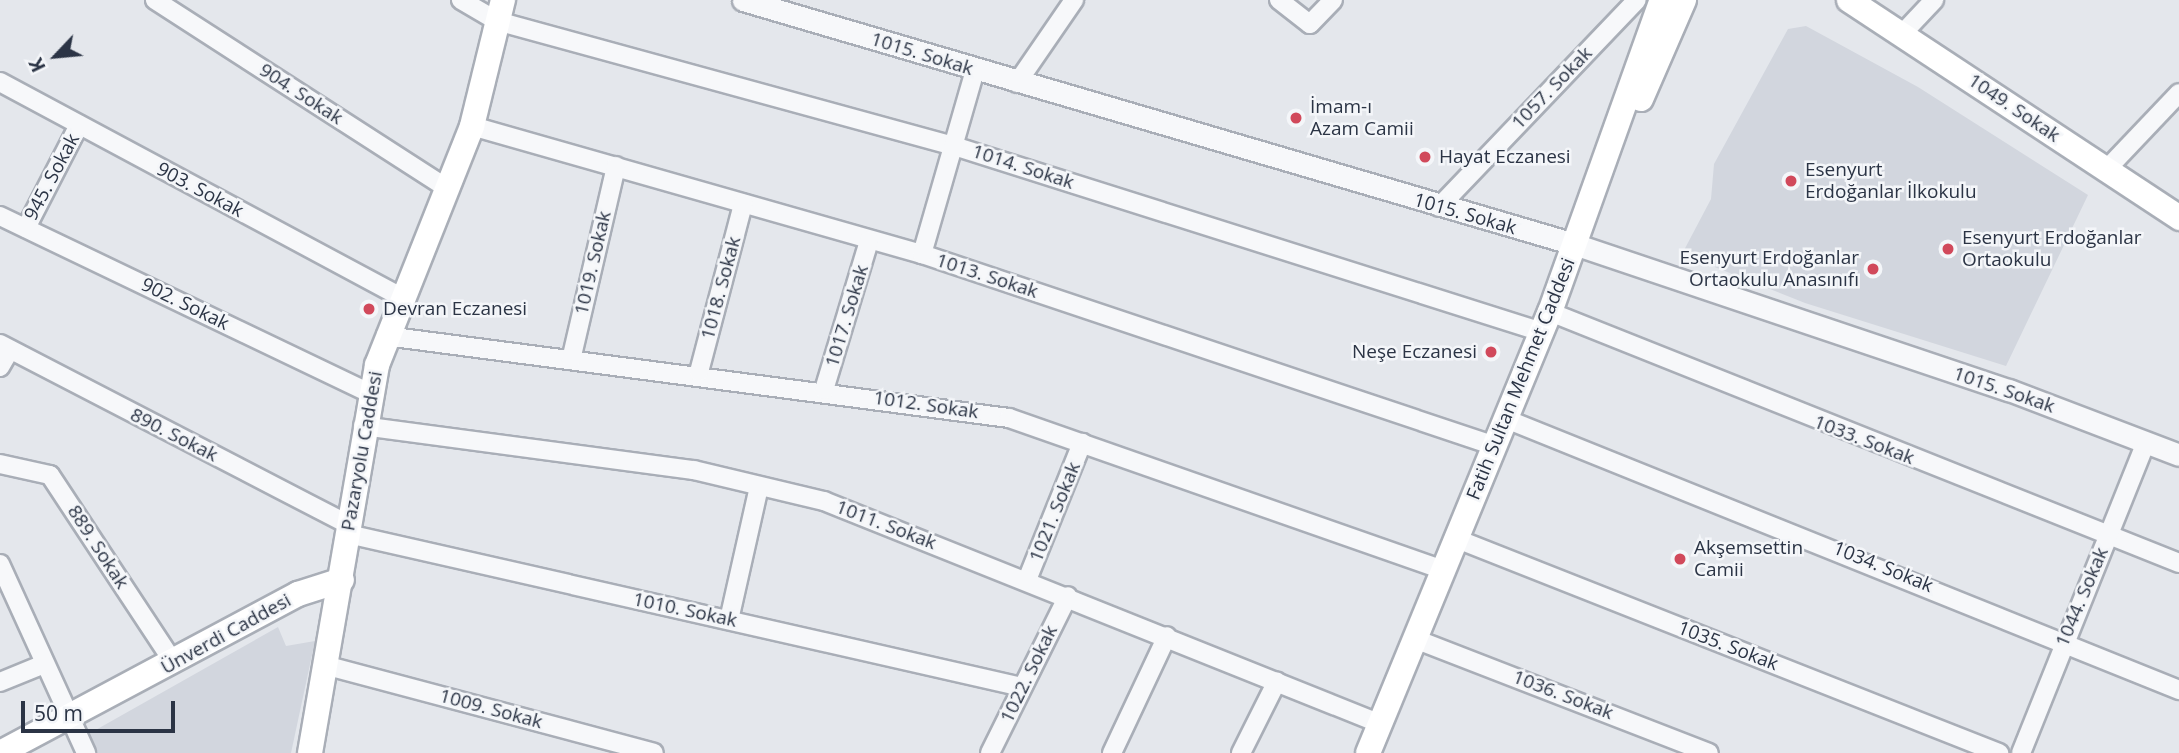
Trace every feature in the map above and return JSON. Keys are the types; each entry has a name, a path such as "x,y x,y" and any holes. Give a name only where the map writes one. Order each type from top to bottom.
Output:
{"main road":[{"name":"Fatih Sultan Mehmet Caddesi","path":"1377,744 1415,639 1546,322 1662,0"},
{"path":"1608,155 1651,80 1684,0"},
{"name":"1049. Sokak","path":"1849,0 2179,218"},
{"name":"Pazaryolu Caddesi","path":"310,753 328,666 370,393 386,336 472,125 500,11"},
{"name":"Ünverdi Caddesi","path":"0,753 174,663 298,594 342,580"}],"street":[{"name":"904. Sokak","path":"155,0 447,188"},
{"name":"1014. Sokak","path":"461,0 1546,322"},
{"name":"1015. Sokak","path":"743,0 1439,207 1574,244 2179,455"},
{"path":"1017,83 1074,0"},
{"path":"1279,0 1310,24 1333,0"},
{"name":"1057. Sokak","path":"1439,207 1637,0"},
{"path":"1902,34 1934,0"},
{"path":"922,254 975,70"},
{"name":"903. Sokak","path":"0,82 401,297"},
{"path":"2106,170 2179,93"},
{"name":"945. Sokak","path":"26,228 79,125"},
{"name":"1013. Sokak","path":"472,125 869,241 922,254 1495,446"},
{"name":"1019. Sokak","path":"570,360 616,166"},
{"name":"1018. Sokak","path":"699,372 743,204"},
{"name":"902. Sokak","path":"0,216 370,393"},
{"name":"1017. Sokak","path":"824,390 869,241"},
{"name":"1033. Sokak","path":"1546,322 2109,534 2179,563"},
{"name":"1012. Sokak","path":"386,336 570,360 699,372 1009,418 1444,570"},
{"path":"0,367 5,347"},
{"name":"890. Sokak","path":"5,347 348,529"},
{"name":"1034. Sokak","path":"1506,419 2063,639 2179,690"},
{"name":"1011. Sokak","path":"363,426 694,470 824,501 1277,681 1377,744"},
{"name":"1044. Sokak","path":"2021,753 2063,639 2146,442"},
{"name":"1021. Sokak","path":"1027,580 1082,443"},
{"name":"889. Sokak","path":"0,464 50,475 174,663"},
{"path":"729,620 760,486"},
{"name":"1010. Sokak","path":"348,529 1022,687"},
{"name":"1035. Sokak","path":"1457,539 1998,753"},
{"path":"0,564 67,719 86,753"},
{"name":"1022. Sokak","path":"990,753 1068,596"},
{"path":"1112,753 1167,636"},
{"name":"1036. Sokak","path":"1415,639 1709,753"},
{"path":"0,682 44,664"},
{"name":"1009. Sokak","path":"328,666 654,753"},
{"path":"1241,753 1277,681"}],"shaded area":[{"path":"1806,26 1918,87 2088,195 2006,366 1805,303 1682,254 1711,199 1714,164 1788,29"},
{"path":"278,627 286,646 315,641 291,753 95,753 85,736"}],"place":[{"name":"İmam-ı Azam Camii","path":"1296,118"},
{"name":"Hayat Eczanesi","path":"1425,157"},
{"name":"Esenyurt Erdoğanlar İlkokulu","path":"1791,181"},
{"name":"Esenyurt Erdoğanlar Ortaokulu","path":"1948,249"},
{"name":"Esenyurt Erdoğanlar Ortaokulu Anasınıfı","path":"1873,269"},
{"name":"Devran Eczanesi","path":"369,309"},
{"name":"Neşe Eczanesi","path":"1491,352"},
{"name":"Akşemsettin Camii","path":"1680,559"}]}
